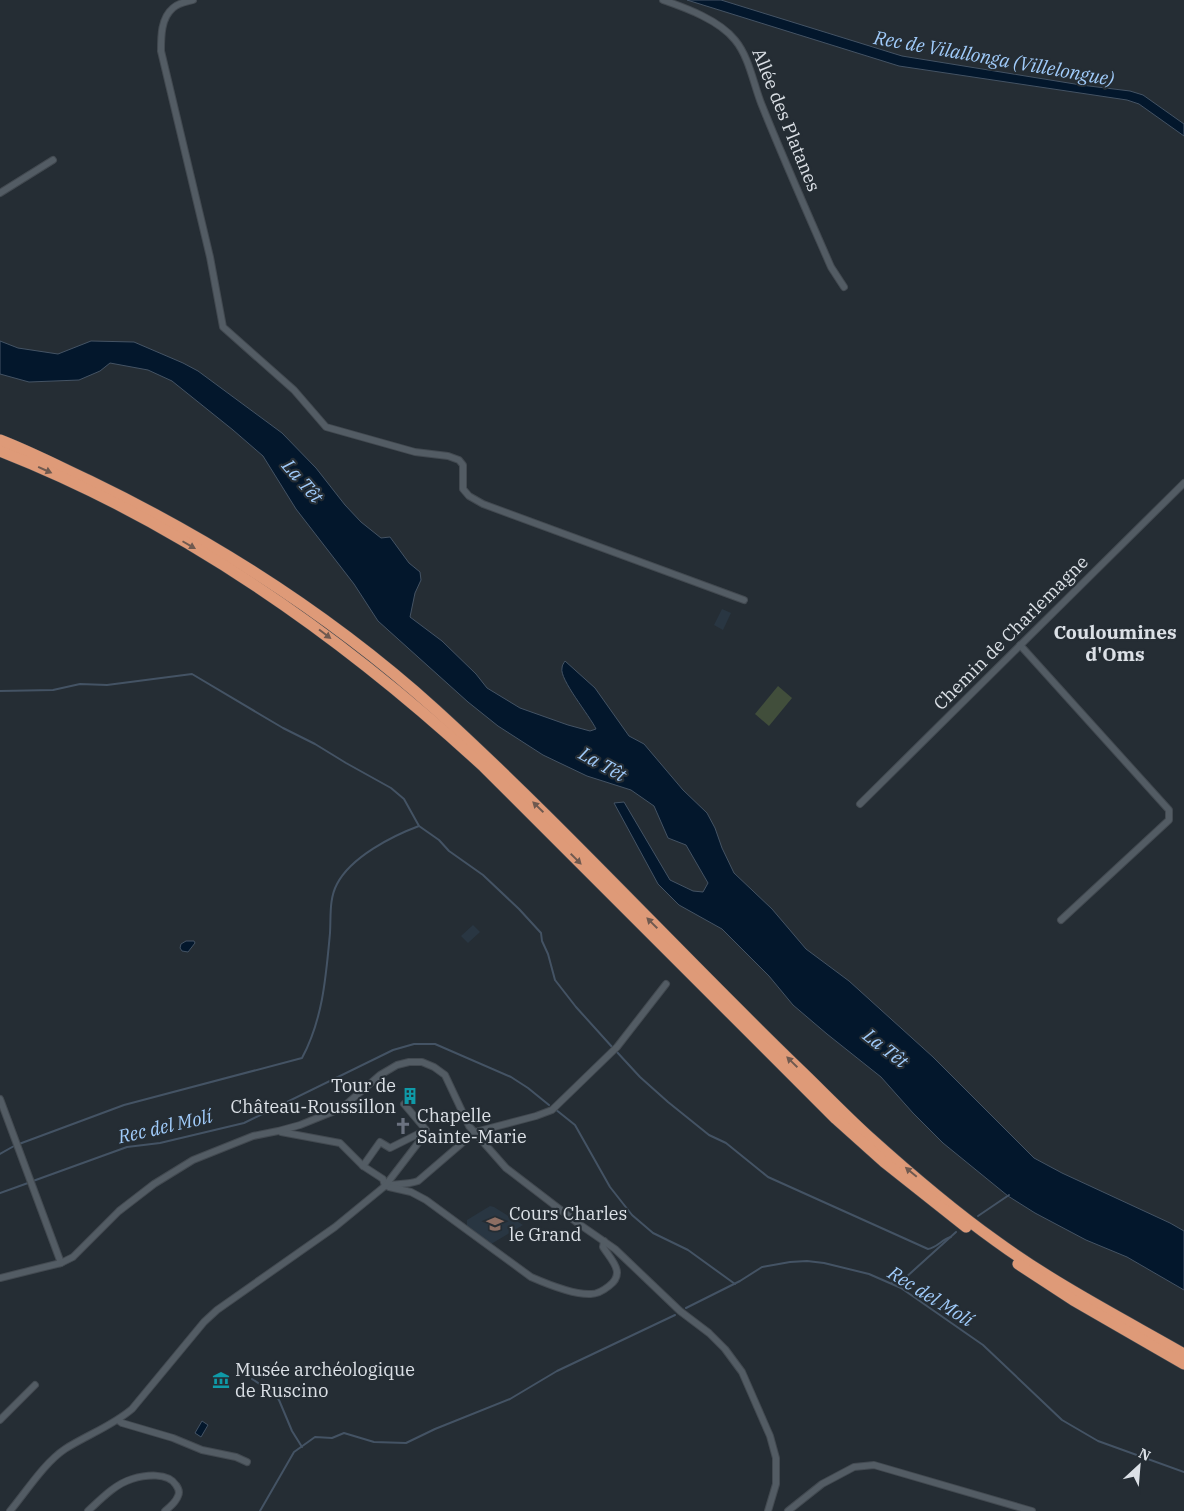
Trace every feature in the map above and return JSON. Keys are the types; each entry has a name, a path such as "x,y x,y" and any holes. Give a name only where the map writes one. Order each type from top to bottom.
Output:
{"highway":[{"path":"0,440 126,498 214,547 290,596 379,662 482,753 549,818 736,1008 867,1135 998,1242 1078,1294 1184,1354"},
{"path":"0,451 112,502 192,546 276,599 360,660 426,714 484,767 783,1068 878,1157 968,1229 1035,1276 1184,1364"}],"street":[{"path":"192,0 172,8 162,27 161,51 210,258 224,327 294,390 326,427 415,452 448,456 459,460 463,465 463,489 469,496 482,504 744,600"},
{"name":"Allée des Platanes","path":"663,0 691,9 715,23 735,39 744,55 760,101 831,267 844,287"},
{"path":"0,193 52,160"},
{"name":"Chemin de Charlemagne","path":"860,804 1184,483"},
{"path":"1020,645 1169,810 1169,820 1061,920"},
{"path":"385,1186 418,1181 475,1132 536,1116 554,1108 613,1050 666,984"},
{"path":"0,1278 61,1263 73,1258 119,1212 154,1184 193,1160 253,1136 308,1122 342,1108 380,1075 397,1065 409,1062 422,1062 434,1067 445,1075 461,1111 475,1132 506,1168 615,1249 680,1311 709,1333 726,1349 742,1372 770,1436 776,1458 776,1484 768,1511"},
{"path":"0,1099 61,1263"},
{"path":"404,1104 426,1130"},
{"path":"363,1166 380,1142 390,1148 426,1130"},
{"path":"10,1511 52,1460 63,1450 118,1420 132,1409 204,1322 217,1310 336,1227 385,1186 425,1134 426,1130"},
{"path":"278,1131 340,1144 363,1166 383,1179 385,1186"},
{"path":"385,1186 411,1192 426,1200 531,1277 581,1293 592,1294 604,1290 616,1282 618,1276 617,1268 603,1247 604,1241"},
{"path":"0,1420 35,1385"},
{"path":"118,1420 122,1423 173,1438 202,1450 236,1457 247,1462"},
{"path":"788,1511 822,1484 854,1467 874,1465 1032,1511"},
{"path":"88,1511 106,1494 130,1480 147,1475 164,1477 176,1484 179,1491 178,1496 165,1511"}],"shaded area":[{"path":"722,609 731,613 723,630 714,625"},
{"path":"473,925 480,932 468,943 461,936"},
{"name":"Cours Charles le Grand","path":"490,1206 523,1225 491,1244 467,1226 467,1220"}],"green space":[{"path":"778,686 792,698 769,726 755,714"}],"water":[{"path":"687,0 721,0 902,56 1081,85 1130,91 1143,95 1184,124 1184,136 1139,104 1127,100 899,66"},
{"name":"La Têt","path":"0,341 18,348 58,354 91,341 134,342 198,371 282,433 316,468 361,522 381,538 390,537 409,563 420,572 421,580 415,593 410,617 442,641 476,674 487,688 520,708 568,725 590,731 596,729 565,680 562,668 565,661 595,688 629,736 644,744 683,790 707,813 734,873 772,909 806,949 849,981 933,1057 1034,1158 1184,1231 1184,1290 1127,1257 1086,1240 1035,1213 1008,1196 943,1143 881,1077 793,1005 769,976 722,929 679,905 658,884 614,803 624,802 670,880 693,891 703,892 708,883 686,845 668,838 654,806 631,790 587,776 543,755 498,726 468,702 378,621 354,584 296,509 263,456 172,381 148,370 110,363 100,371 79,380 29,382 0,374"},
{"path":"186,941 194,941 195,943 188,952 182,951 180,948 181,944"},
{"path":"202,1421 208,1425 201,1437 195,1433"}],"waterway":[{"path":"0,691 53,690 80,684 107,685 192,674 283,728 315,744 391,788 404,799 419,826 439,840 449,851 483,875 541,933 555,980 576,1007 613,1048"},
{"path":"19,1144 124,1105 302,1058 315,1028 319,1013 329,949 332,902 337,884 343,874 362,856 397,835 419,826"},
{"name":"Rec del Molí","path":"33,1181 127,1147 160,1143 244,1123 393,1050 414,1044 435,1044 511,1077 549,1105"},
{"path":"616,1051 640,1077 668,1102 709,1135 726,1143 768,1177 928,1249 951,1237"},
{"name":"Rec del Molí","path":"555,1109 575,1125 610,1187 632,1215 653,1233 688,1250 735,1284"},
{"path":"0,1154 14,1146"},
{"name":"Rec del Molí","path":"0,1193 28,1183"},
{"path":"978,1216 1009,1195"},
{"path":"892,1283 904,1279 956,1232"},
{"name":"Rec del Molí","path":"686,1308 740,1281 762,1267 807,1261 824,1263 869,1274 901,1288 983,1345 1062,1420 1098,1441 1184,1472"},
{"path":"260,1511 294,1452 315,1437 332,1438 344,1433 374,1442 406,1443 435,1429 510,1399 557,1371 675,1315"},
{"path":"252,1379 272,1392 279,1400 292,1431 302,1447"}],"place":[{"name":"Tour de Château-Roussillon","path":"410,1096"},
{"name":"Chapelle Sainte-Marie","path":"403,1126"},
{"name":"Cours Charles le Grand","path":"495,1224"},
{"name":"Musée archéologique de Ruscino","path":"221,1380"}],"district":[{"name":"Couloumines d'Oms","path":"1115,643"}],"water label":[{"name":"Rec de Vilallonga (Villelongue)","path":"994,58"}]}
